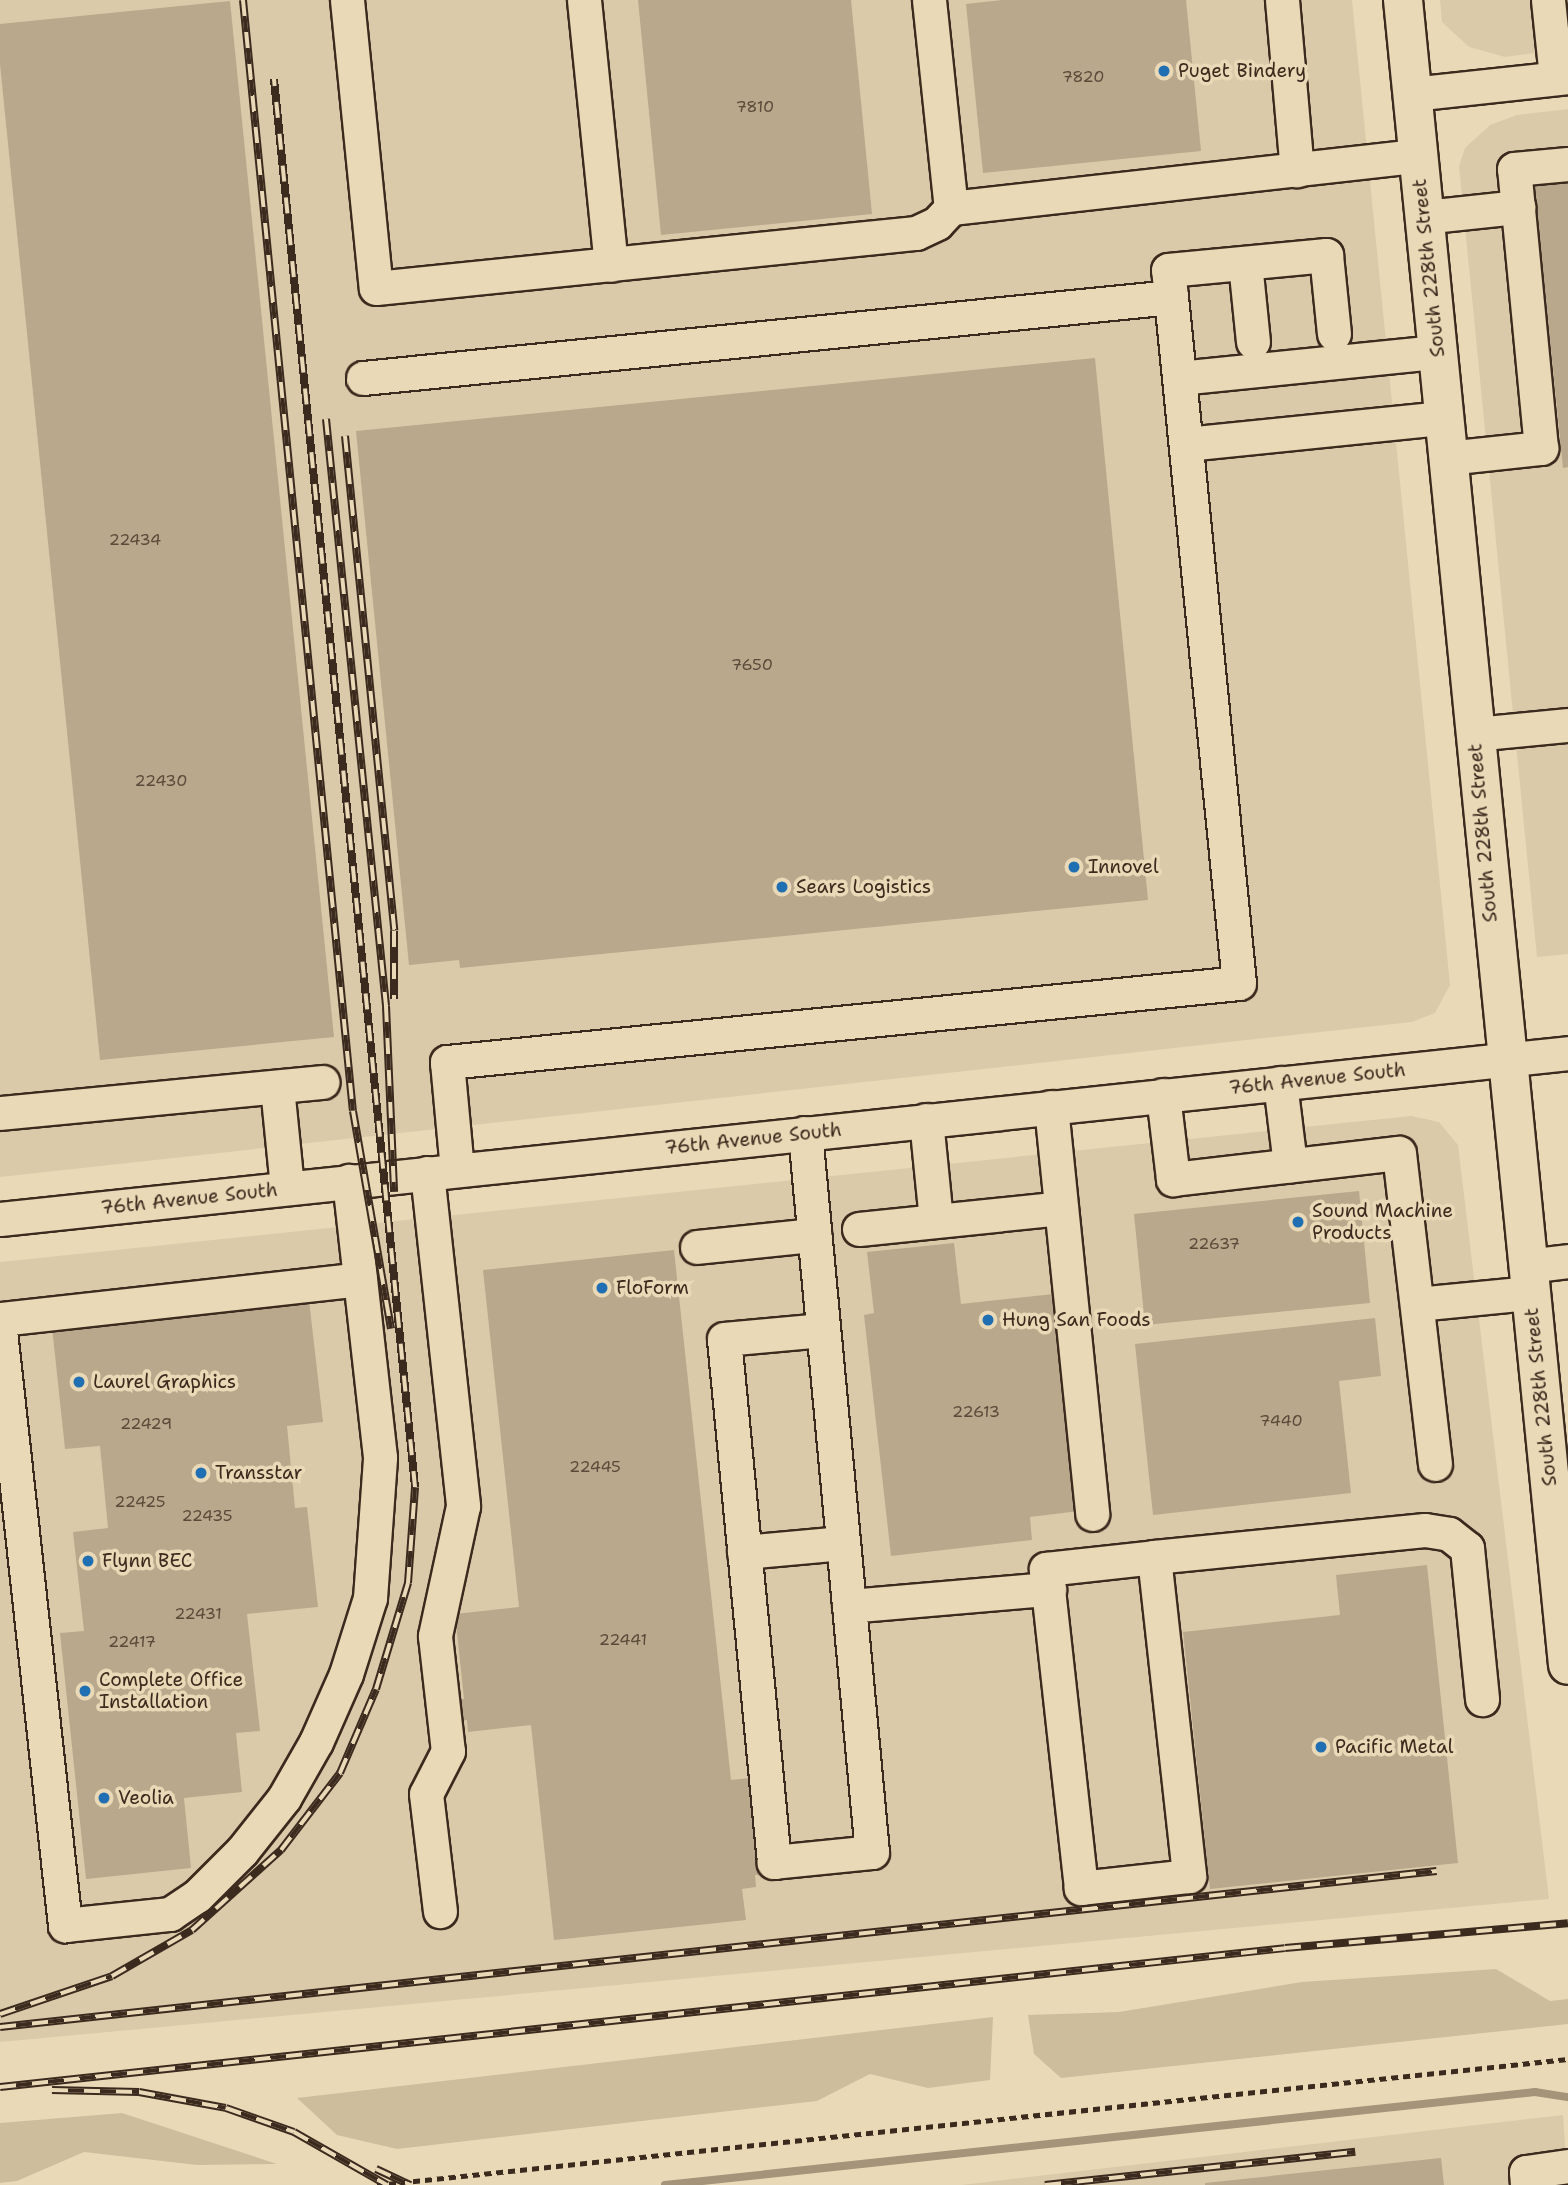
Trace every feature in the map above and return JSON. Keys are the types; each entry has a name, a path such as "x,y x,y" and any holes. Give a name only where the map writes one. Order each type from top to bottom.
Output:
{"main road":[{"name":"South 228th Street","path":"1403,0 1528,1279 1557,1449 1568,1665"}],"street":[{"path":"348,0 376,288 916,233 937,223 951,208 1418,156"},
{"path":"584,0 611,265"},
{"path":"929,0 951,208"},
{"path":"1282,0 1297,170"},
{"path":"1412,94 1562,78 1548,0"},
{"path":"1447,458 1541,448 1514,169 1568,164"},
{"path":"1424,217 1518,207"},
{"path":"440,1911 426,1794 448,1751 435,1636 463,1506 442,1172 447,1062 1239,983 1168,270 1326,255 1334,334"},
{"path":"1245,263 1253,342"},
{"path":"363,378 1171,297"},
{"path":"1179,378 1437,352"},
{"path":"1186,444 1443,418"},
{"path":"1474,734 1568,725"},
{"name":"76th Avenue South","path":"0,1219 1568,1053"},
{"path":"0,1113 323,1082"},
{"path":"1280,1083 1290,1166"},
{"path":"277,1087 287,1188"},
{"path":"1163,1095 1173,1179 1399,1153 1435,1464"},
{"path":"1051,1107 1093,1514"},
{"path":"926,1120 936,1221"},
{"path":"804,1133 823,1329 872,1852 774,1862 724,1339 823,1329"},
{"path":"0,1331 65,1925 170,1914 197,1896 242,1851 284,1798 331,1708 370,1598 380,1457 349,1181"},
{"path":"859,1229 1061,1208"},
{"path":"697,1247 814,1236"},
{"path":"1417,1304 1528,1279 1568,1261"},
{"path":"0,1319 360,1279"},
{"path":"1154,1557 1189,1876 1081,1888 1046,1569 1154,1557 1425,1530 1449,1534 1467,1548 1482,1699"},
{"path":"744,1552 843,1543"},
{"path":"849,1606 1049,1589"},
{"path":"1527,2185 1526,2172 1568,2166"}],"path":[{"path":"377,2185 1568,2059"}],"shaded area":[{"path":"0,0 1352,0 1450,985 1435,1013 1412,1022 0,1177"},
{"path":"1440,0 1568,0 1568,49 1505,57 1469,47 1442,22"},
{"path":"1568,109 1568,954 1537,957 1459,166 1465,148 1490,125 1517,115"},
{"path":"1411,1116 1439,1122 1458,1145 1549,1899 0,2042 0,1262"},
{"path":"1496,1969 1550,2001 1568,1999 1568,2024 1061,2078 1034,2054 1028,2015 1119,2012 1302,1982"},
{"path":"993,2017 990,2080 928,2088 870,2074 817,2101 397,2149 337,2135 297,2098"},
{"path":"122,2113 277,2164 197,2165 84,2152 17,2181 0,2183 0,2123"},
{"path":"1563,2115 1568,2185 961,2185"}],"building":[{"path":"638,0 851,0 872,214 661,235"},
{"path":"1002,0 1186,0 1201,151 983,173 966,4"},
{"path":"230,1 334,1037 100,1060 0,64 0,24"},
{"path":"1568,178 1568,467 1563,468 1534,181"},
{"path":"1095,358 1148,900 460,968 459,960 409,965 356,431"},
{"path":"1359,1191 1370,1303 1145,1325 1134,1214"},
{"path":"954,1243 961,1304 1063,1293 1087,1510 1030,1517 1032,1540 891,1556 864,1315 874,1313 867,1252"},
{"path":"674,1250 731,1780 760,1777 770,1874 755,1875 756,1887 742,1889 746,1920 554,1940 531,1725 468,1732 467,1720 459,1721 456,1699 464,1699 455,1614 519,1607 483,1270"},
{"path":"309,1300 323,1422 287,1426 295,1508 307,1507 318,1607 247,1614 260,1731 236,1733 242,1792 184,1798 191,1868 86,1879 60,1633 84,1631 73,1532 108,1528 100,1446 65,1449 52,1327"},
{"path":"1375,1318 1381,1376 1339,1381 1351,1493 1153,1515 1135,1344"},
{"name":"Pacific Metal","path":"1427,1565 1458,1863 1210,1889 1183,1632 1340,1615 1336,1575"},
{"path":"1441,2158 1444,2185 1205,2185 1205,2183"}],"waterway":[{"path":"665,2185 1535,2092 1568,2097"}],"railway":[{"path":"243,0 353,1111 391,1329"},
{"path":"0,2014 112,1976 192,1930 281,1850 340,1773 376,1689 408,1583 415,1487 274,79"},
{"path":"326,419 386,1006 394,1192"},
{"path":"345,436 394,931 394,999"},
{"path":"0,2027 1437,1871"},
{"path":"0,2087 1285,1948 1568,1923"},
{"path":"52,2090 139,2092 226,2108 294,2132 387,2185"},
{"path":"1045,2185 1355,2152"},
{"path":"376,2169 411,2185"}],"place":[{"name":"Puget Bindery","path":"1164,71"},
{"name":"Innovel","path":"1074,867"},
{"name":"Sears Logistics","path":"782,887"},
{"name":"Sound Machine Products","path":"1298,1222"},
{"name":"FloForm","path":"602,1288"},
{"name":"Hung San Foods","path":"988,1320"},
{"name":"Laurel Graphics","path":"79,1382"},
{"name":"Transstar","path":"201,1473"},
{"name":"Flynn BEC","path":"88,1561"},
{"name":"Complete Office Installation","path":"85,1691"},
{"name":"Pacific Metal","path":"1321,1747"},
{"name":"Veolia","path":"104,1798"}]}
